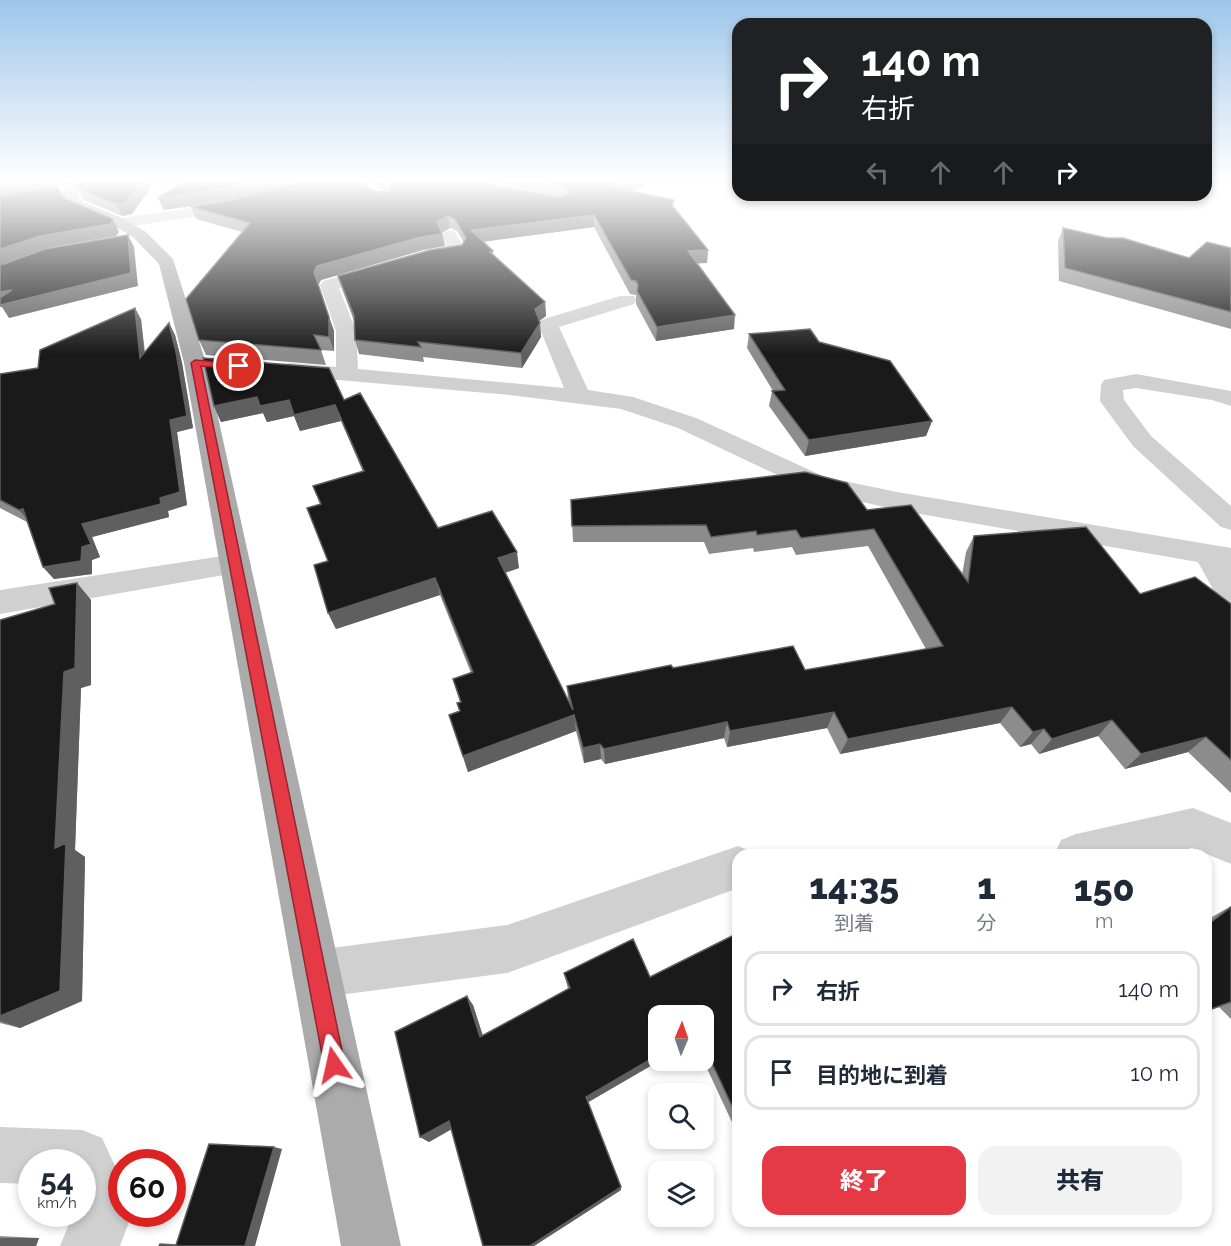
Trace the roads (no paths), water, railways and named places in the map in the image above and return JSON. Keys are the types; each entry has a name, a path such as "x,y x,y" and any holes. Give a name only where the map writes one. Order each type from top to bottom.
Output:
{"main road":[{"path":"132,237 167,263 207,364 236,564 371,1246"}],"street":[{"path":"347,375 346,332 329,285 430,256 458,252 450,237"},
{"path":"579,397 548,324 627,300"},
{"path":"266,368 625,402 687,423 817,483 897,501 1225,552 1231,594"},
{"path":"1231,399 1216,394 1136,381 1112,385 1112,401 1142,441 1231,521"},
{"path":"0,602 236,564"},
{"path":"1102,849 1192,828 1231,844"},
{"path":"316,974 507,949 732,869"},
{"path":"0,1155 82,1158 104,1209 90,1246"}]}
